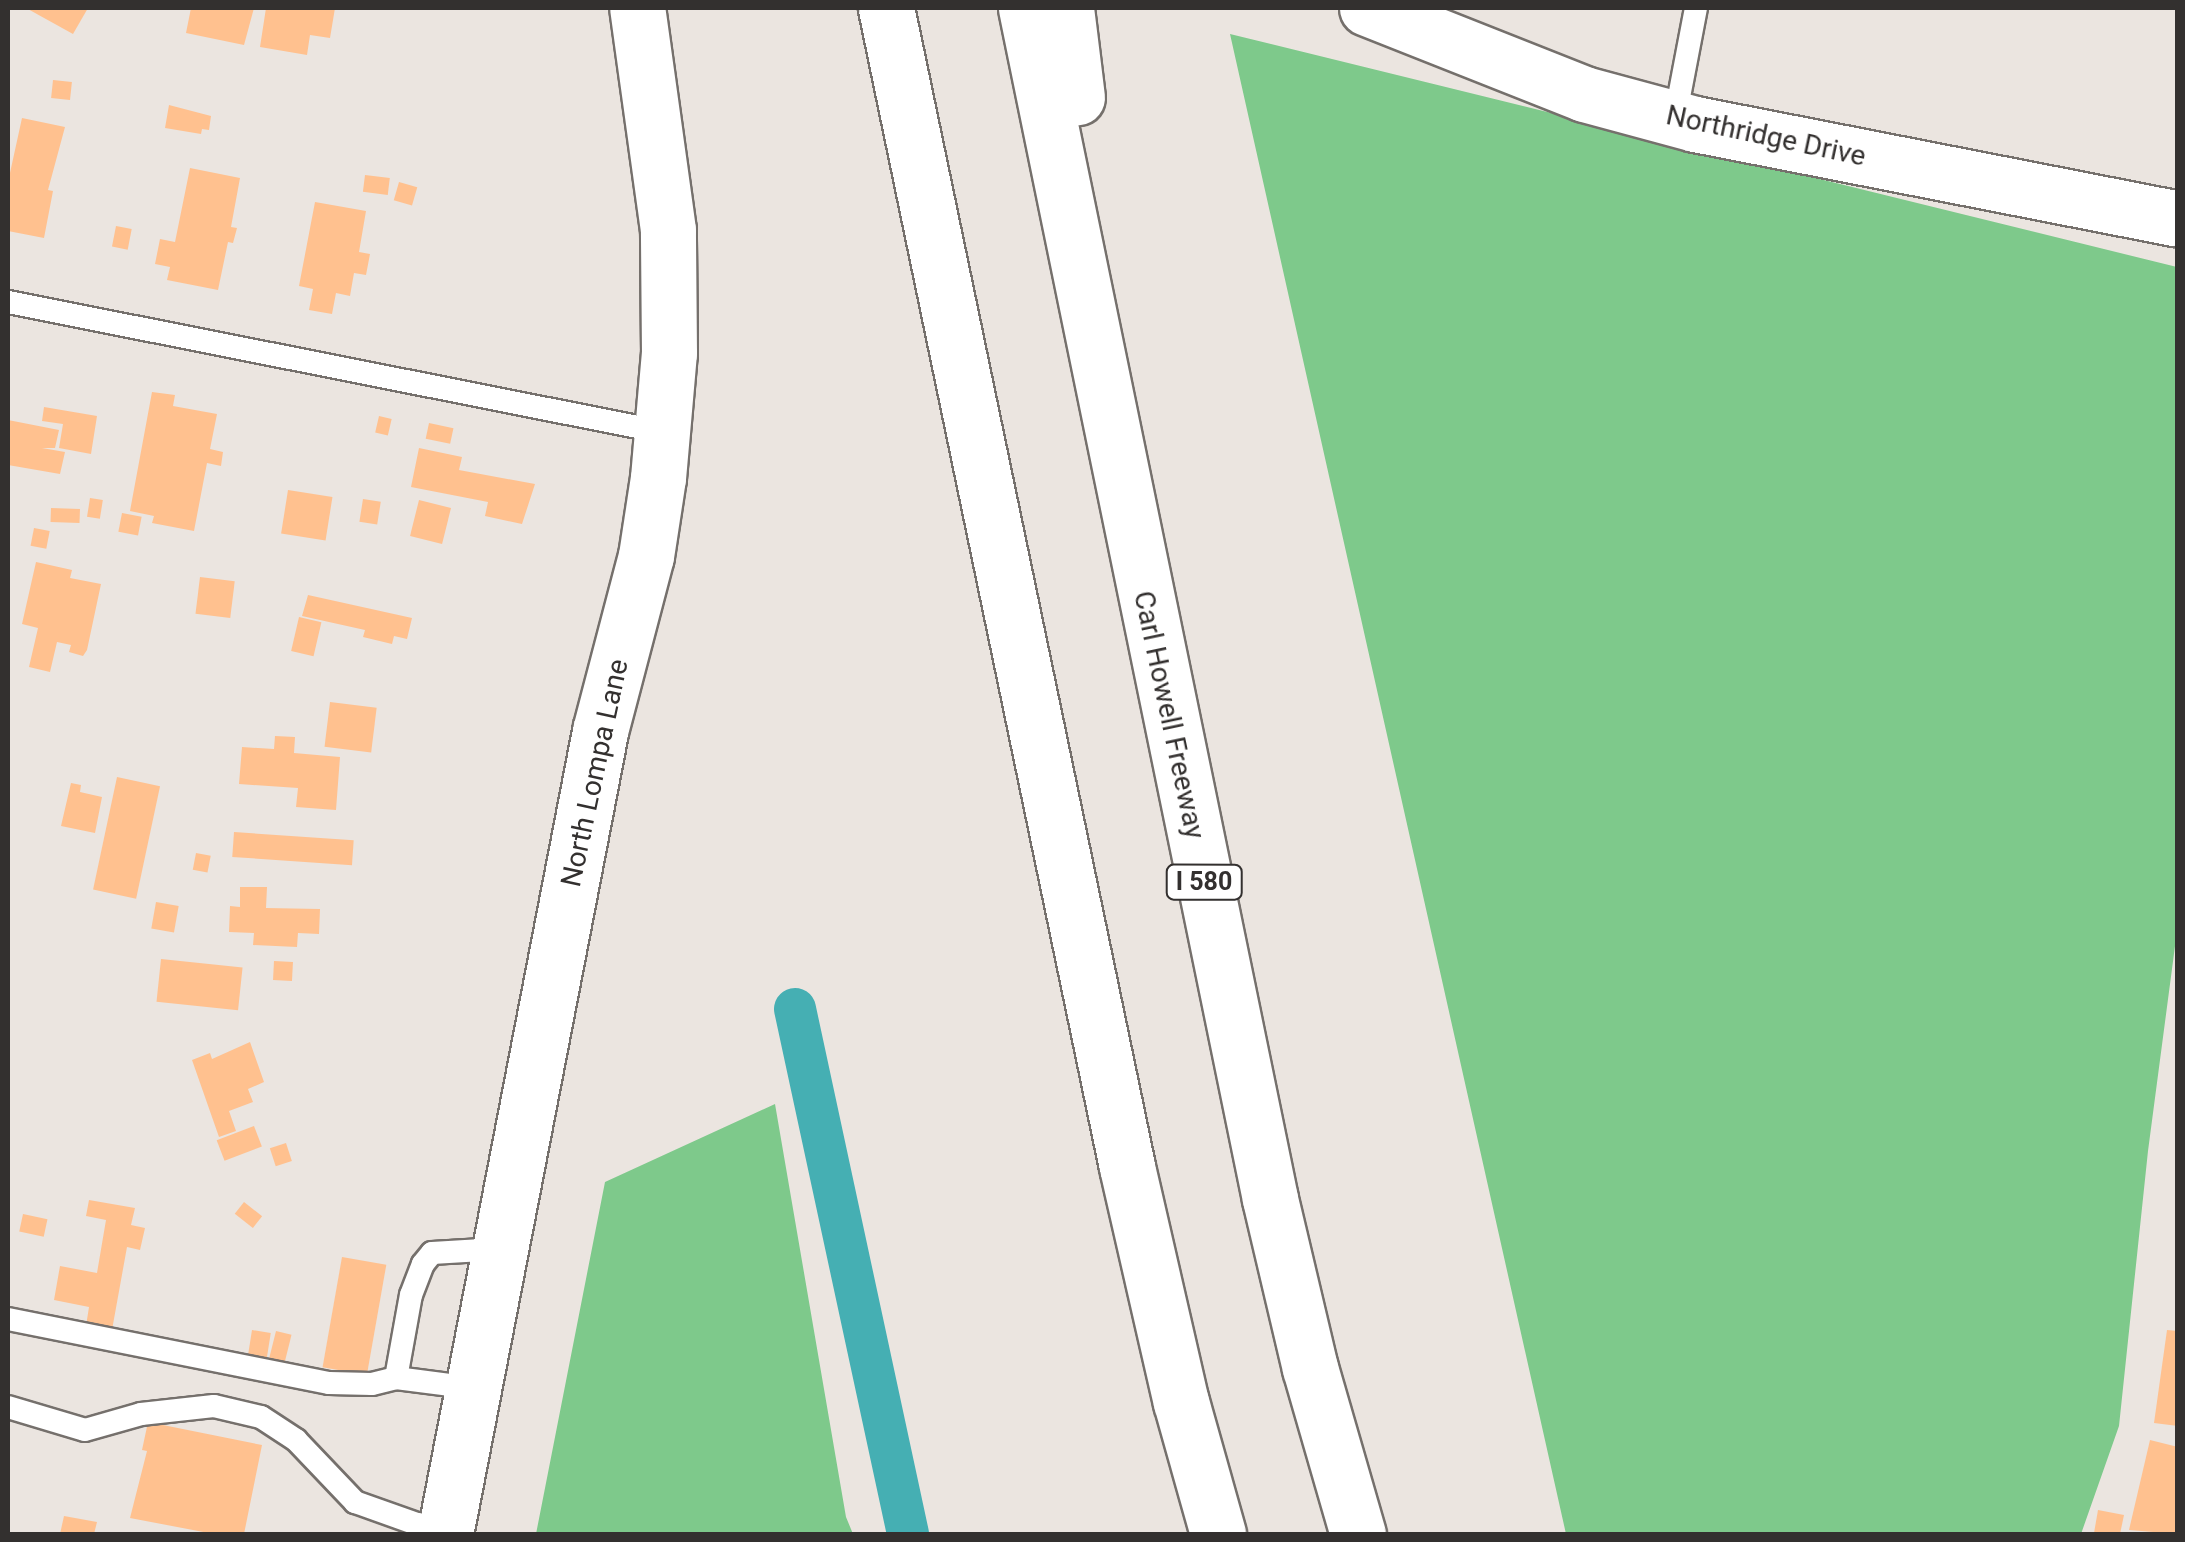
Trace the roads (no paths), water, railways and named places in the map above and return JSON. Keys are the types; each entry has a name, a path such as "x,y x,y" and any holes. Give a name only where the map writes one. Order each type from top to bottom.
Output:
{"main road":[{"name":"North Lompa Lane","path":"445,1531 600,731 646,556 663,432 670,325 668,230 637,8"},
{"path":"1026,8 1060,92"},
{"path":"1060,92 1066,8"},
{"name":"Northridge Drive","path":"1367,8 1584,94 1675,118 2178,219"},
{"path":"892,34 1126,1167 1181,1402 1218,1534"},
{"name":"Carl Howell Freeway","path":"1060,92 1068,224 1270,1199 1310,1368 1358,1534"}],"lane":[{"path":"1675,118 1696,8"},
{"path":"8,302 663,432"},
{"path":"396,1378 411,1295 432,1252 499,1249"},
{"path":"8,1319 329,1382 372,1384 396,1378 474,1388"},
{"path":"8,1407 85,1430 140,1414 214,1406 261,1418 296,1440 355,1502 445,1531"}],"waterway":[{"path":"795,1009 908,1534"}]}
